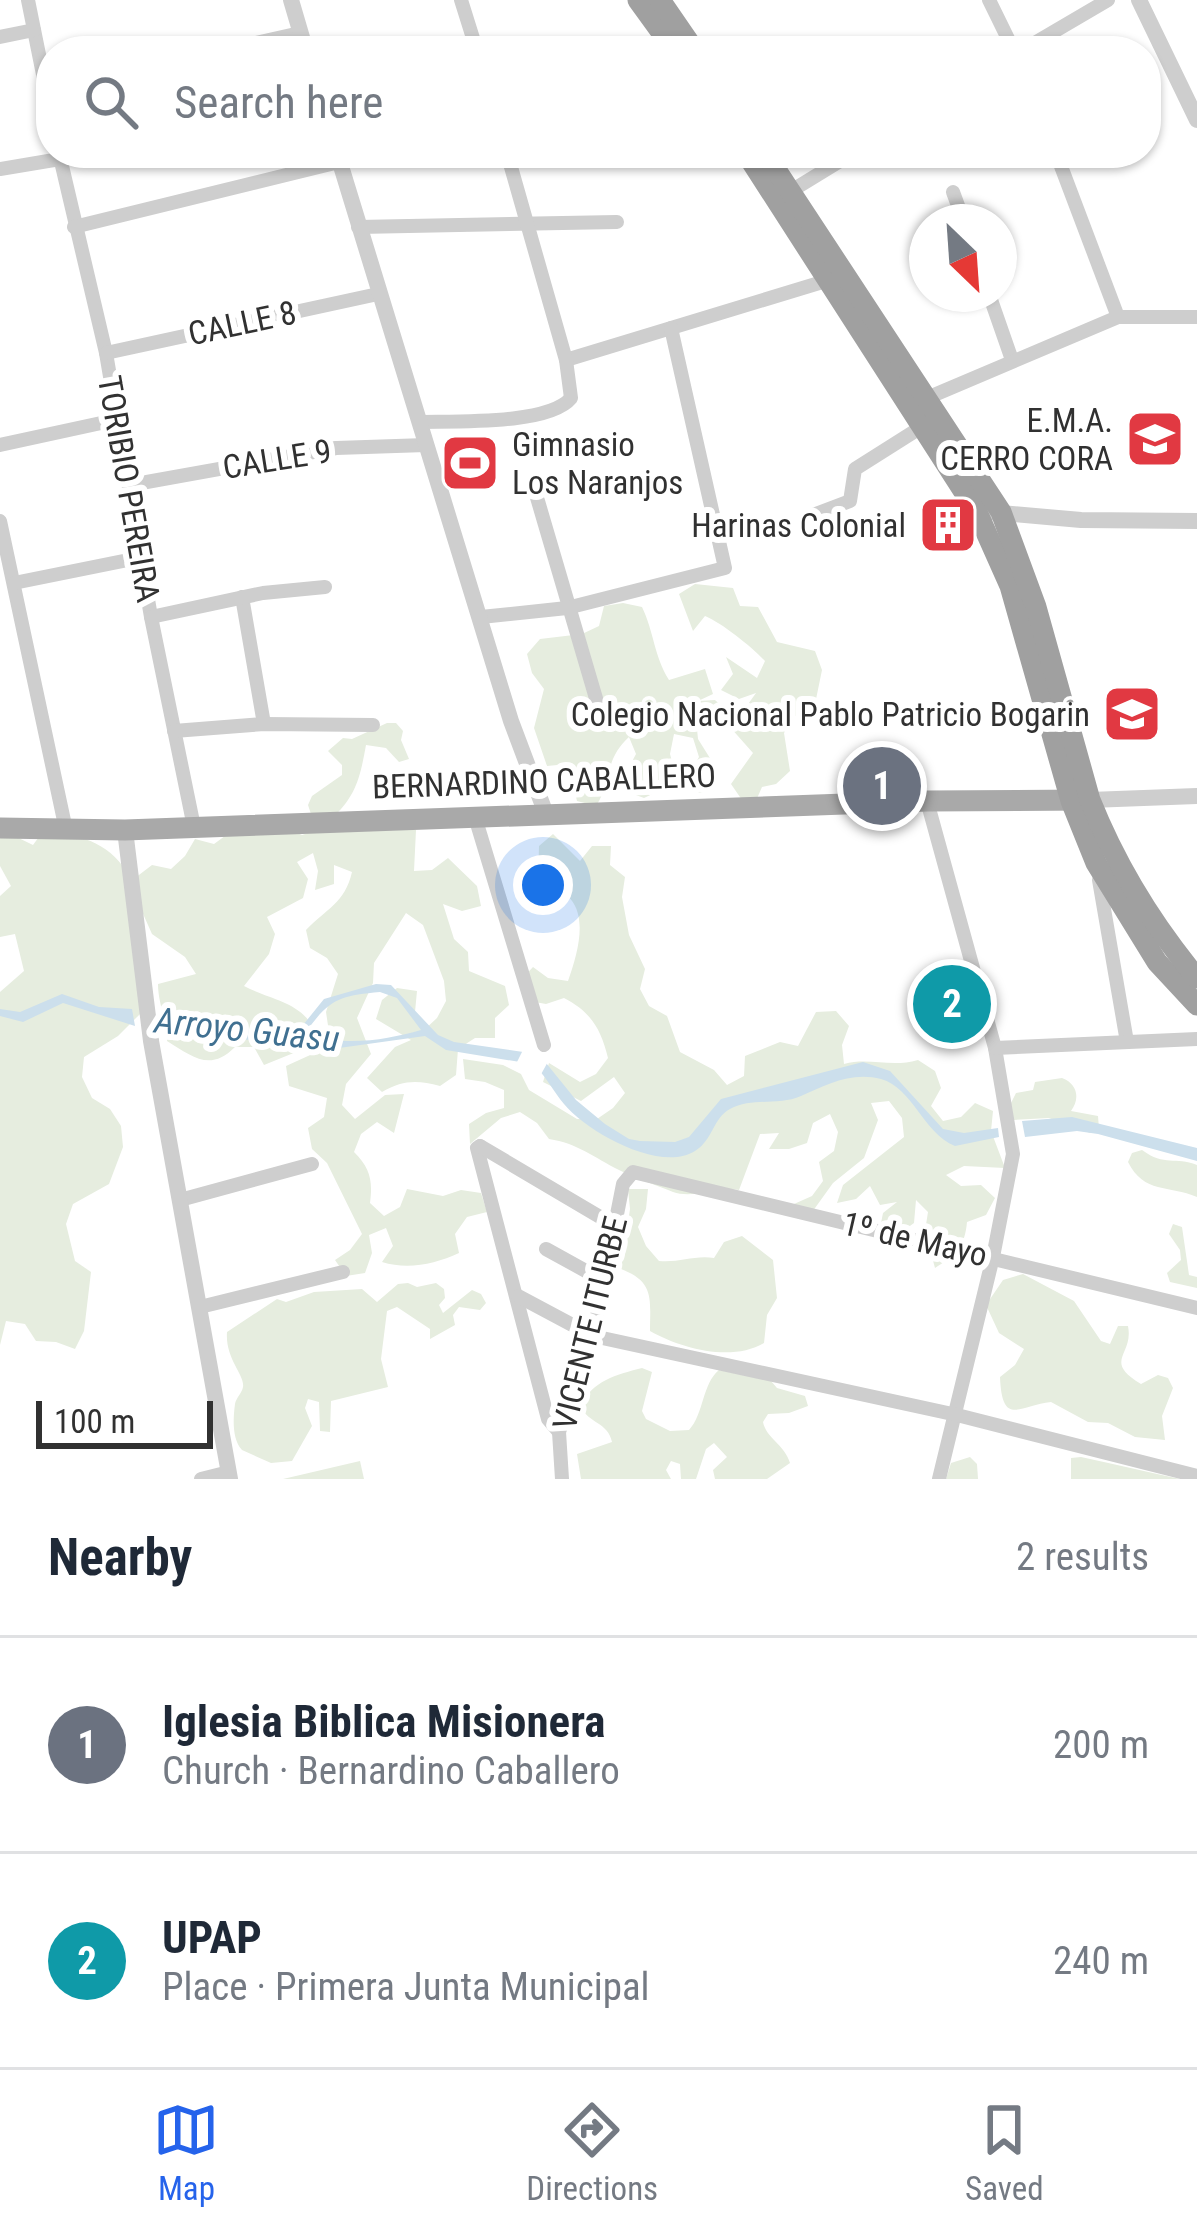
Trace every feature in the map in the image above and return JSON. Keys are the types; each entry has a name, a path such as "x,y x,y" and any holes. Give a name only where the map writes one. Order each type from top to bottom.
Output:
{"highway":[{"path":"638,0 664,36"},
{"path":"664,1 686,36"},
{"path":"756,168 977,512 1015,602 1080,800 1171,947 1197,978"},
{"path":"775,168 1000,512 1036,607 1096,863 1157,962 1197,1005"}],"main road":[{"name":"BERNARDINO CABALLERO","path":"0,829 125,830 927,801 1080,800"}],"street":[{"path":"28,0 36,38"},
{"path":"291,0 301,36"},
{"path":"461,0 472,36"},
{"path":"988,0 1009,36"},
{"path":"1044,36 1108,0"},
{"path":"1139,0 1156,36"},
{"path":"0,37 34,30"},
{"path":"1161,46 1197,120"},
{"path":"0,169 36,161"},
{"name":"TORIBIO PEREIRA","path":"62,168 106,353 194,827"},
{"path":"74,227 300,168"},
{"path":"341,168 511,722 546,814"},
{"path":"418,422 523,417 563,407 571,398 566,360 511,168"},
{"path":"791,191 829,168"},
{"path":"1062,168 1118,316"},
{"path":"953,192 957,204"},
{"path":"358,227 617,222"},
{"path":"566,360 829,280"},
{"name":"CALLE 8","path":"106,353 377,294"},
{"path":"995,312 1012,360"},
{"path":"923,395 934,395 1118,316 1197,317"},
{"path":"481,617 567,608 722,570 727,564 671,328"},
{"path":"0,445 115,420"},
{"path":"813,515 850,501 855,469 923,426"},
{"name":"CALLE 9","path":"130,485 337,448 426,445"},
{"path":"533,484 600,712"},
{"path":"977,512 1081,520 1197,521"},
{"path":"0,521 66,830"},
{"path":"14,583 143,557"},
{"path":"152,617 242,597 325,587"},
{"path":"242,597 263,724"},
{"path":"174,731 263,724 373,725"},
{"path":"1080,800 1197,796"},
{"path":"927,801 995,1048 1013,1154 939,1479"},
{"path":"475,817 544,1045"},
{"path":"125,830 151,1041 229,1476 201,1479"},
{"path":"1096,863 1127,1042"},
{"path":"995,1048 1197,1039"},
{"path":"559,1432 548,1419 478,1146 617,1227"},
{"path":"180,1200 312,1164"},
{"name":"1º de Mayo","path":"633,1172 1197,1308"},
{"name":"VICENTE ITURBE","path":"562,1479 559,1432 593,1336 623,1184 633,1172"},
{"path":"546,1249 604,1281"},
{"path":"200,1307 344,1272"},
{"path":"518,1296 593,1336 957,1415 1197,1476"}],"shaded area":[{"path":"695,584 733,588 740,606 758,607 777,642 815,651 822,670 814,709 795,716 784,733 790,771 776,784 762,787 755,803 742,800 731,784 753,753 714,709 696,719 698,739 718,771 714,791 694,793 690,773 699,757 693,738 674,734 670,754 675,773 663,789 644,798 625,791 627,771 636,754 629,737 615,754 596,806 577,801 568,764 547,766 534,728 544,689 532,673 527,654 540,639 582,634 599,626 604,606 642,607 669,680 705,669 713,694 698,701 715,700 729,713 746,707 756,693 739,699 721,690 733,674 726,657 757,678 765,661 705,616 693,631 679,594"},
{"path":"396,723 403,731 401,740 409,759 399,762 386,748 366,745 359,777 346,803 330,820 311,814 312,796 342,775 342,765 328,751 343,738 352,739"},
{"path":"285,828 302,835 320,829 416,830 414,871 432,870 448,858 477,886 481,906 462,911 443,904 454,939 468,952 469,971 505,986 509,1005 495,1018 495,1038 475,1038 458,1049 456,1075 440,1086 410,1082 382,1092 367,1078 395,1047 411,1040 376,1019 382,1000 397,988 417,991 415,1012 423,1031 446,1001 444,981 423,925 406,913 374,963 373,983 357,1018 371,1054 346,1084 342,1105 355,1119 385,1095 404,1094 394,1133 377,1122 361,1134 354,1152 369,1175 370,1203 384,1216 400,1207 407,1189 443,1196 461,1190 481,1193 487,1212 467,1217 455,1234 459,1253 450,1257 411,1266 382,1262 393,1246 386,1228 369,1235 372,1253 365,1273 346,1276 335,1260 362,1234 327,1163 312,1149 308,1128 324,1117 327,1098 289,1086 286,1066 319,1051 329,1032 326,1012 338,974 327,958 310,948 306,930 340,898 352,872 334,865 334,884 315,890 318,871 313,853 297,862 308,879 303,898 267,917 275,934 269,954 244,986 297,1010 318,1038 264,1065 254,1047 235,1047 209,1060 193,1057 167,1041 158,984 196,974 185,957 152,934 136,898 135,878 152,865 171,869 195,839 214,844 229,833"},
{"path":"0,829 33,845 44,830 80,837 111,853 127,872 146,1008 118,1036 84,1057 82,1077 92,1098 110,1109 121,1126 123,1147 109,1184 73,1204 66,1224 75,1261 91,1272 84,1331 75,1349 36,1341 25,1324 6,1321 0,1345 0,992 24,971 15,934 0,937 0,896 11,886 0,866"},
{"path":"553,834 580,861 592,846 611,846 610,865 625,877 622,897 629,935 645,969 640,989 649,1006 667,1016 680,1052 714,1070 727,1085 744,1076 745,1056 780,1042 798,1046 816,1012 836,1011 849,1026 842,1045 844,1064 918,1060 935,1071 941,1088 931,1106 943,1121 961,1117 975,1103 993,1111 991,1131 1005,1168 964,1166 946,1175 961,1186 981,1185 995,1198 986,1215 967,1222 962,1244 954,1254 935,1268 925,1231 928,1212 916,1200 914,1223 899,1234 879,1233 883,1213 897,1202 880,1205 870,1186 856,1199 837,1203 843,1185 904,1137 902,1118 889,1101 871,1103 878,1120 864,1158 833,1183 810,1215 794,1204 812,1196 823,1181 819,1162 834,1151 838,1132 830,1114 813,1123 807,1143 789,1149 769,1149 779,1133 760,1134 739,1190 697,1194 673,1192 577,1147 549,1139 520,1112 501,1118 470,1144 469,1124 504,1108 504,1090 465,1079 463,1059 503,1065 521,1074 529,1090 577,1119 597,1119 625,1093 614,1077 581,1101 543,1082 549,1063 580,1082 596,1074 608,1058 598,1030 581,1009 564,998 546,1004 524,1000 519,982 533,967 548,978 568,981 577,950 576,907 556,889 538,885 539,846"},
{"path":"1062,1078 1076,1092 1071,1111 1098,1116 1099,1129 1090,1133 1049,1118 1013,1120 1009,1107 1016,1093 1033,1090 1035,1082"},
{"path":"1142,1150 1157,1158 1197,1165 1197,1197 1142,1179 1128,1162 1132,1153"},
{"path":"628,1189 648,1189 638,1227 659,1261 714,1258 724,1242 742,1236 773,1260 777,1298 767,1315 764,1343 737,1352 707,1351 650,1331 645,1286 621,1269 630,1209"},
{"path":"1173,1224 1182,1227 1189,1275 1197,1277 1197,1288 1170,1282 1167,1273 1181,1260 1169,1234"},
{"path":"1023,1274 1074,1301 1101,1341 1110,1344 1118,1326 1128,1326 1123,1369 1141,1384 1158,1375 1168,1378 1173,1388 1162,1416 1165,1440 1135,1437 1108,1423 1088,1422 1051,1402 1015,1410 1004,1403 1000,1377 1024,1349 999,1333 986,1305 1003,1280"},
{"path":"436,1283 444,1289 445,1298 439,1305 443,1313 472,1290 486,1303 480,1310 459,1307 453,1315 455,1325 430,1339 430,1329 397,1307 387,1311 381,1359 388,1387 331,1401 330,1432 320,1431 319,1402 308,1399 305,1408 312,1426 292,1461 271,1463 242,1450 234,1422 243,1382 227,1332 277,1299 286,1302 314,1292 362,1289 377,1302 398,1284 417,1287"},
{"path":"642,1368 652,1372 642,1411 646,1419 670,1431 689,1430 719,1370 771,1381 777,1388 805,1396 808,1406 768,1414 763,1422 790,1463 767,1479 715,1479 713,1470 727,1457 714,1443 706,1449 696,1479 681,1479 680,1464 671,1461 666,1470 671,1479 581,1479 577,1454 612,1442 607,1430 580,1406 599,1384"},
{"path":"970,1457 977,1464 978,1479 946,1479 951,1463"},
{"path":"1071,1458 1180,1479 1071,1479"},
{"path":"360,1461 364,1479 283,1479"}],"water":[{"path":"376,984 391,985 438,1035 454,1042 530,1053 526,1063 446,1050 425,1036 339,1048 295,1039 257,1041 165,1029 162,1005 211,1024 281,1031 299,1030 324,999","holes":["380,992 397,998 421,1030 348,1041 306,1032 329,1005 345,997"]},
{"path":"62,994 99,1007 132,1009 135,1026 63,1003 23,1022 0,1016 0,1009 20,1012"},
{"path":"542,1058 576,1100 605,1124 640,1141 675,1142 689,1137 721,1099 863,1062 890,1071 943,1129 964,1133 998,1128 999,1137 955,1146 934,1131 902,1091 881,1079 860,1077 839,1080 793,1099 738,1105 724,1113 695,1151 663,1157 606,1137 575,1115 536,1067"},
{"path":"1072,1117 1197,1148 1197,1161 1077,1131 1025,1137 1022,1121"}],"pier":[{"path":"525,1046 535,1050 534,1060 541,1053 550,1058 539,1078 530,1067 514,1068"}],"place":[{"name":"E.M.A. CERRO CORA","path":"1155,439"},
{"name":"Gimnasio Los Naranjos","path":"470,463"},
{"name":"Harinas Colonial","path":"948,525"},
{"name":"Colegio Nacional Pablo Patricio Bogarin","path":"1132,714"},
{"name":"Iglesia Biblica Misionera","path":"882,786"},
{"name":"UPAP","path":"952,1004"}],"water label":[{"name":"Arroyo Guasu","path":"247,1030"}]}
